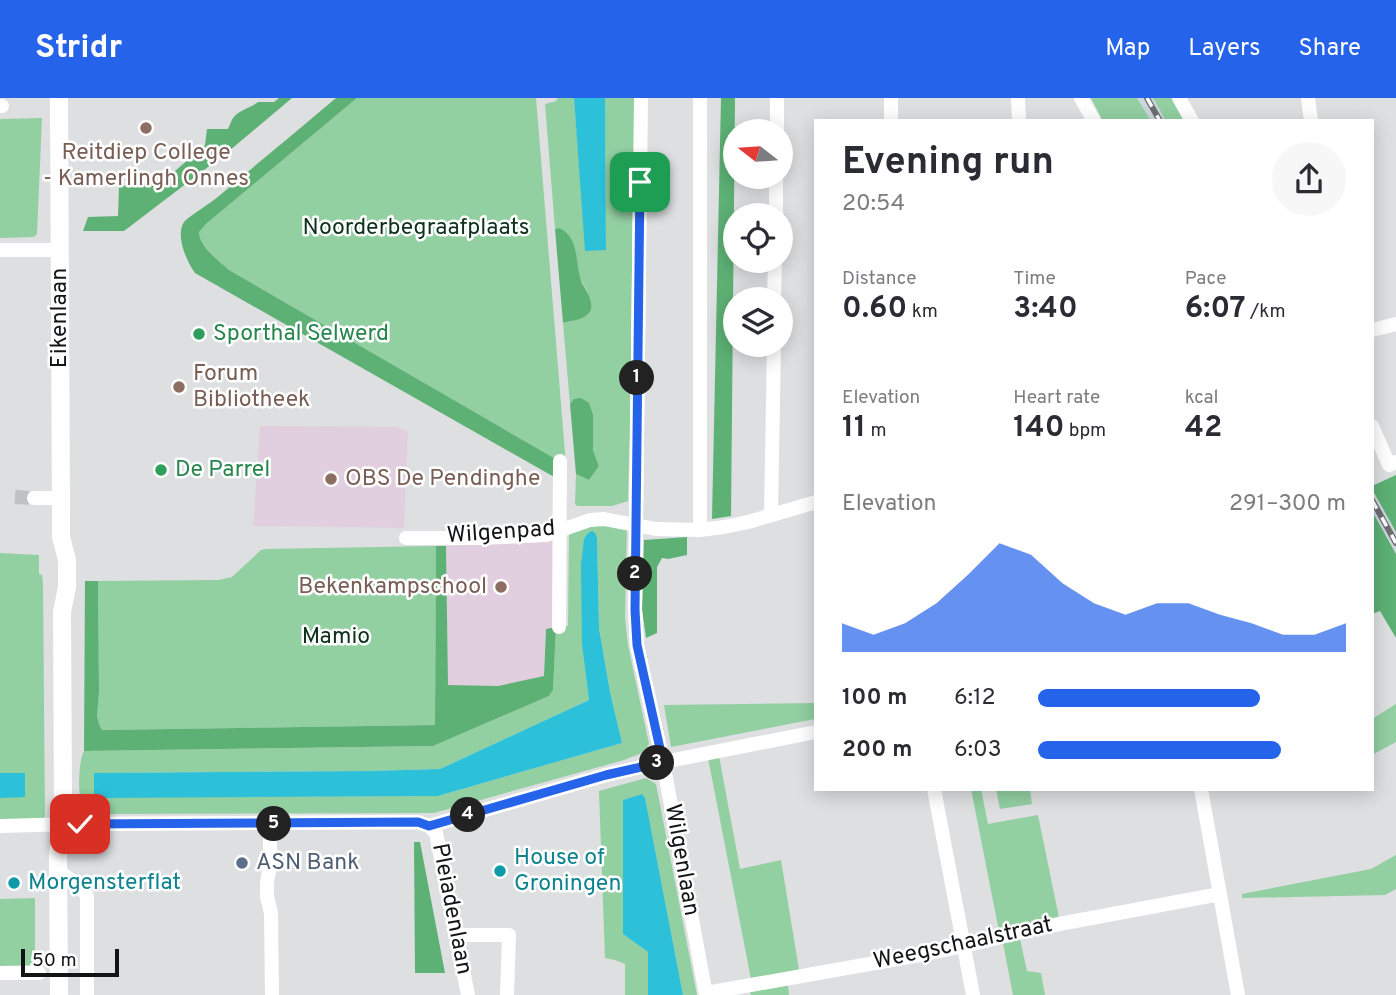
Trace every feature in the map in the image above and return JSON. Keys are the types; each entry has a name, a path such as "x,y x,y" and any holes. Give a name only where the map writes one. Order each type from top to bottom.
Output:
{"main road":[{"name":"Eikenlaan","path":"59,98 61,537 67,560 62,612 63,801 58,871 59,995"}],"street":[{"name":"Wilgenlaan","path":"641,98 635,610 637,645 663,762 706,994"},
{"path":"700,98 700,530"},
{"path":"777,119 778,98"},
{"path":"891,98 891,119"},
{"path":"1018,98 1019,119"},
{"path":"1081,98 1093,119"},
{"path":"1179,98 1191,119"},
{"path":"1308,98 1311,119"},
{"path":"0,250 60,250"},
{"path":"1374,330 1396,324"},
{"path":"771,515 774,357"},
{"path":"1374,430 1393,463"},
{"path":"559,627 560,461"},
{"path":"34,498 61,498"},
{"name":"Wilgenpad","path":"406,538 547,535 590,520 615,521 656,529 700,530 724,527 814,503"},
{"path":"0,826 418,822 429,826 606,775 814,732"},
{"path":"934,791 973,995"},
{"path":"1200,791 1238,995"},
{"path":"270,824 267,897 271,914 272,995"},
{"name":"Pleiadenlaan","path":"429,826 436,833 468,995"},
{"path":"58,871 80,886 87,896 87,995"},
{"name":"Weegschaalstraat","path":"706,994 964,946 1038,928 1220,894"},
{"path":"456,935 509,935 507,995"},
{"path":"0,973 39,973"}],"shaded area":[{"path":"1137,98 1153,98 1165,119 1150,119"},
{"name":"OBS De Pendinghe","path":"260,426 397,427 408,432 404,528 253,526"},
{"path":"1374,492 1396,532 1396,554 1374,515"},
{"name":"Bekenkampschool","path":"554,539 556,627 546,629 544,676 498,686 448,685 446,546"}],"green space":[{"path":"279,98 292,98 229,151 124,231 83,231 88,217 118,216 119,186 160,184 205,145 207,129 228,129 238,113 258,102 274,102"},
{"path":"336,98 357,98 206,224 199,232 200,238 210,253 229,270 566,465 563,482 195,273 192,268 181,241 184,222"},
{"name":"Noorderbegraafplaats","path":"357,98 536,98 566,465 229,270 200,238 199,232 206,224"},
{"path":"558,98 574,98 586,251 606,249 605,98 638,98 628,501 612,506 575,504 576,474 589,480 599,466 593,450 593,415 575,399 570,404 563,323 573,321 587,291 559,228 555,229 545,104"},
{"path":"721,98 735,98 735,119 723,119 723,189 734,189 734,203 723,203 723,273 733,273 733,287 723,287 723,357 733,357 731,516 712,519"},
{"path":"1091,98 1137,98 1150,119 1102,119"},
{"path":"1153,98 1175,98 1187,119 1165,119"},
{"path":"42,118 37,234 34,237 0,238 0,119"},
{"path":"559,228 573,243 580,277 591,304 587,315 563,323 555,229"},
{"path":"581,398 589,403 593,415 593,450 599,466 589,480 576,474 570,404 574,399"},
{"path":"1396,475 1396,532 1374,493 1374,485"},
{"path":"1374,515 1396,554 1396,638 1380,611 1374,613"},
{"path":"571,521 627,524 625,618 628,645 649,744 642,753 434,813 105,814 88,809 81,802 79,779 84,751 433,746 549,696 553,690 556,627 568,626","holes":["597,538 599,628 622,743 438,796 94,797 95,773 440,769 589,700 582,645"]},
{"path":"687,537 687,555 662,558 657,567 657,633 646,638 642,609 644,540"},
{"name":"Mamio","path":"436,546 435,725 102,730 97,716 98,581 219,580 232,577 261,550 266,549"},
{"path":"436,546 446,546 448,685 498,686 544,676 546,629 556,627 553,690 549,696 433,746 84,751 85,581 98,581 97,716 102,730 435,725"},
{"path":"0,553 39,555 39,574 42,575 43,585 45,819 0,820"},
{"path":"814,703 814,719 671,747 664,705"},
{"path":"1396,704 1396,742 1374,754 1374,718"},
{"path":"719,756 740,869 781,860 799,970 751,979 708,758"},
{"path":"646,778 656,784 697,995 683,995 642,794 623,800 623,934 648,952 648,995 625,995 625,964 605,958 599,791"},
{"path":"971,791 981,791 988,824 1038,815 1059,918 999,931"},
{"path":"996,791 1030,791 1032,804 1000,809"},
{"path":"414,842 420,842 445,973 415,973"},
{"path":"1396,855 1396,889 1385,895 1242,898 1242,894 1371,869"},
{"path":"35,898 35,965 0,966 0,899"},
{"path":"1020,939 1027,971 1041,973 1045,995 1013,995 1003,943"},
{"path":"788,985 789,995 751,995 750,992"}],"water":[{"path":"574,98 605,98 606,250 585,251"},
{"path":"592,531 597,538 599,628 622,743 438,796 94,798 94,773 440,769 589,700 582,645 581,565 584,539"},
{"path":"0,773 25,773 25,797 0,798"},
{"path":"642,794 645,798 683,995 648,995 648,952 623,934 623,800"}],"tunnel":[{"path":"15,497 34,498"}],"railway":[{"path":"1147,98 1159,119"},
{"path":"1374,504 1396,543"}],"place":[{"name":"Reitdiep College - Kamerlingh Onnes","path":"146,128"},
{"name":"Sporthal Selwerd","path":"199,334"},
{"name":"Forum Bibliotheek","path":"179,387"},
{"name":"De Parrel","path":"161,470"},
{"name":"OBS De Pendinghe","path":"331,479"},
{"name":"Bekenkampschool","path":"501,587"},
{"name":"ASN Bank","path":"242,863"},
{"name":"House of Groningen","path":"500,871"},
{"name":"Morgensterflat","path":"14,883"}],"route":[{"path":"80,824 418,822 429,826 606,775 663,762 637,645 635,610 640,182"}]}
